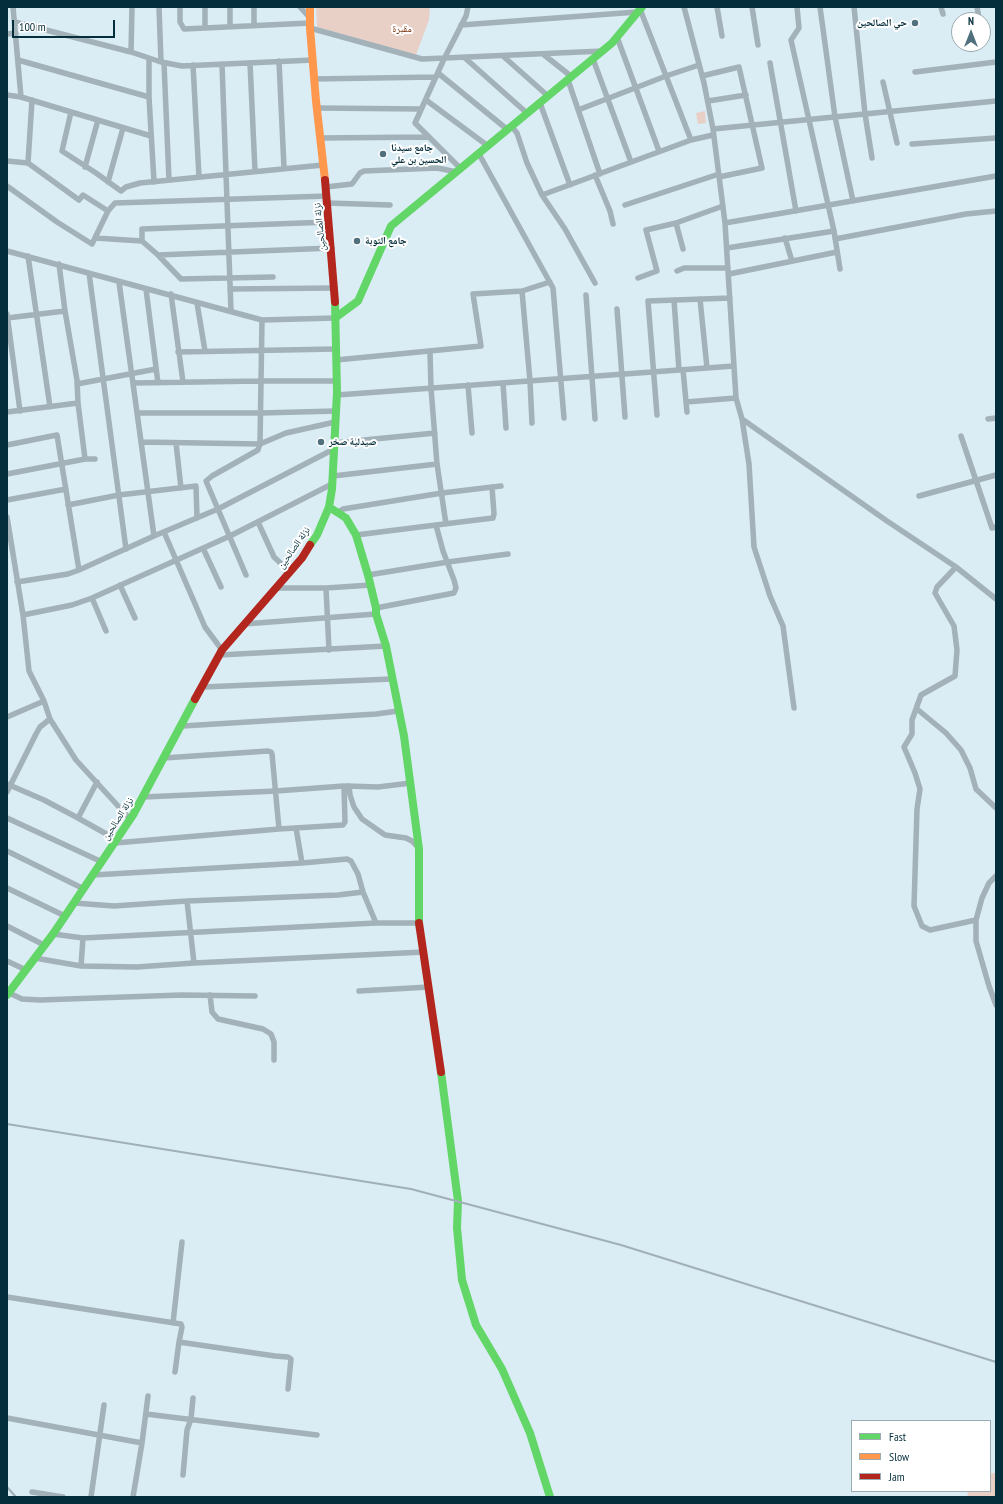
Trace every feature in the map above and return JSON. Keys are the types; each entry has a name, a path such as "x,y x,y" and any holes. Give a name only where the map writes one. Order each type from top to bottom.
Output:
{"street":[{"path":"13,7 21,97"},
{"path":"131,52 132,7"},
{"path":"159,7 169,180"},
{"path":"180,7 180,22 184,29 310,23 422,59 603,51"},
{"path":"205,7 205,28"},
{"path":"230,7 230,27"},
{"path":"254,7 254,25"},
{"path":"300,7 310,23"},
{"name":"نزلة الصالحين","path":"7,993 53,934 144,797 221,653 244,624 302,558 317,535 329,507 337,395 335,288 326,186 314,79 310,7"},
{"path":"459,170 415,123 444,59 466,16 468,7"},
{"path":"684,7 708,101 723,206 736,398 742,418 749,464 754,547 770,596 783,626 794,708"},
{"path":"717,7 722,36"},
{"path":"752,7 758,45"},
{"path":"796,7 799,28 791,40 834,231 834,239 840,269"},
{"path":"820,7 836,117 853,201"},
{"path":"854,7 865,114 872,158"},
{"path":"941,7 943,14"},
{"path":"461,25 640,9"},
{"path":"7,251 59,264 119,282 171,294 197,303 262,320 335,318 358,301 391,226 603,51 617,37 640,9"},
{"path":"640,9 690,140"},
{"path":"15,22 131,52 162,63 182,66 313,60"},
{"path":"7,34 16,33"},
{"path":"617,37 659,151"},
{"path":"543,54 570,78 578,110 597,174 610,210 613,224"},
{"path":"503,56 548,96"},
{"path":"149,58 149,97 154,182"},
{"path":"465,58 528,114"},
{"path":"593,59 631,162"},
{"path":"18,60 149,97"},
{"path":"279,61 284,168"},
{"path":"914,72 996,62"},
{"path":"250,63 255,171"},
{"path":"770,63 796,211"},
{"path":"222,64 231,311"},
{"path":"193,65 199,177"},
{"path":"578,110 699,65"},
{"path":"625,206 719,176 762,168 739,67 702,76"},
{"path":"314,79 437,75 517,133 527,162 542,195 565,229 595,283"},
{"path":"883,82 897,143"},
{"path":"7,95 32,100 152,136"},
{"path":"708,101 746,95"},
{"path":"28,163 32,100"},
{"path":"426,100 488,146"},
{"path":"542,195 713,132 753,125 996,101"},
{"path":"540,103 570,185"},
{"path":"317,108 421,109"},
{"path":"71,112 62,151 121,191 126,187 140,183 323,165"},
{"path":"85,167 98,120"},
{"path":"108,182 123,128"},
{"path":"320,138 429,137"},
{"path":"912,144 996,138"},
{"path":"479,154 553,288 564,418"},
{"path":"7,160 28,163 79,200 83,195 108,211"},
{"path":"326,186 352,184 360,173 364,171 437,168 459,170"},
{"path":"725,223 996,176"},
{"path":"7,186 57,222 92,244 108,211 115,203 327,199 390,205"},
{"path":"638,278 657,271 646,230 676,224 723,206"},
{"path":"834,239 966,214 996,211"},
{"path":"142,241 142,229 329,222"},
{"path":"676,224 683,249"},
{"path":"727,248 834,231"},
{"path":"95,238 142,241 181,279 273,277"},
{"path":"785,238 792,262"},
{"path":"158,255 332,248"},
{"path":"677,270 684,268 728,271 792,262 837,252"},
{"path":"28,256 50,406"},
{"path":"59,264 77,384 85,459"},
{"path":"89,273 102,380 126,549"},
{"path":"119,282 154,536"},
{"path":"336,360 481,346 472,294 522,291 550,282"},
{"path":"230,290 335,288"},
{"path":"146,289 158,383"},
{"path":"522,291 532,423"},
{"path":"171,294 183,382"},
{"path":"586,295 595,419"},
{"path":"657,415 648,301 730,298"},
{"path":"700,299 706,368"},
{"path":"674,300 687,412"},
{"path":"197,303 205,351"},
{"path":"618,309 625,417"},
{"path":"7,318 65,311"},
{"path":"7,314 20,411"},
{"path":"246,575 206,481 212,476 258,450 260,444 261,413 262,320"},
{"path":"178,352 336,350"},
{"path":"430,352 431,388 437,464 446,524"},
{"path":"337,395 734,366"},
{"path":"77,384 156,369"},
{"path":"133,383 261,381 337,382"},
{"path":"503,383 506,428"},
{"path":"468,385 472,433"},
{"path":"686,402 736,398"},
{"path":"7,412 78,403"},
{"path":"137,413 261,413 336,411"},
{"path":"742,418 887,522 956,567 996,599"},
{"path":"988,420 996,418"},
{"path":"141,442 260,444 286,433 335,422"},
{"path":"17,582 68,574 79,570 218,509 334,446 435,433"},
{"path":"7,445 57,435 79,570"},
{"path":"961,436 992,528 996,527"},
{"path":"176,443 181,488"},
{"path":"7,474 85,459 95,459"},
{"path":"23,615 72,605 92,598 230,536 258,522 332,480 437,464"},
{"path":"919,496 996,475"},
{"path":"68,505 119,494 196,486 197,518"},
{"path":"338,512 343,509 442,493 501,486"},
{"path":"356,535 493,518 492,487"},
{"path":"7,500 66,490"},
{"path":"329,507 346,518 356,535 371,585 376,611 386,646 404,736 419,849 419,923 437,1038 458,1201 457,1228 462,1280 476,1325 502,1369 530,1433 548,1485 550,1497"},
{"path":"7,517 8,539 23,615 30,671 44,701 50,719 76,760 130,819"},
{"path":"258,522 274,557 290,572"},
{"path":"244,624 327,618 376,611 454,593 456,588 436,525"},
{"path":"164,532 205,627 221,653 329,650 386,646"},
{"path":"204,548 221,587"},
{"path":"368,575 508,554"},
{"path":"956,567 937,587 935,593 954,626 957,650 955,676 921,695 912,720 912,734 904,747 920,789 917,809 914,906 922,926 930,930 976,920"},
{"path":"120,585 135,618"},
{"path":"276,588 326,588 371,585"},
{"path":"326,588 329,650"},
{"path":"92,598 106,631"},
{"path":"202,687 392,679"},
{"path":"7,717 44,701"},
{"path":"917,709 946,733 961,750 970,768 976,789 996,808"},
{"path":"183,726 376,714 398,711"},
{"path":"7,792 9,785 40,727 50,719"},
{"path":"164,758 268,751 272,754 280,829"},
{"path":"78,818 97,782"},
{"path":"144,797 346,786 378,787 411,783"},
{"path":"9,785 44,800 116,841 344,824 346,786"},
{"path":"346,786 354,807 362,819 385,835 406,838 412,841 419,849"},
{"path":"7,818 102,862"},
{"path":"296,828 302,863"},
{"path":"7,851 84,889"},
{"path":"93,875 349,859 358,874 363,892 376,923"},
{"path":"996,876 989,883 982,898 976,920 976,941 996,1005"},
{"path":"7,888 65,916"},
{"path":"74,903 114,906 186,901 338,895 363,892"},
{"path":"186,901 194,963"},
{"path":"53,934 83,938 376,923 419,923"},
{"path":"7,926 44,945"},
{"path":"81,966 83,938"},
{"path":"35,958 81,966 137,967 424,952"},
{"path":"7,961 26,970"},
{"path":"359,991 428,988"},
{"path":"7,993 22,999 40,1000 149,995 255,996"},
{"path":"210,995 212,1012 218,1019 263,1029 271,1034 274,1042 274,1060"},
{"path":"173,1323 182,1242"},
{"path":"7,1297 181,1324 175,1372"},
{"path":"179,1342 290,1357 288,1389"},
{"path":"133,1497 148,1396"},
{"path":"183,1475 187,1430 191,1419 193,1398"},
{"path":"92,1497 104,1405"},
{"path":"146,1414 317,1435"},
{"path":"7,1418 142,1443"},
{"path":"32,1492 63,1497"}],"green space":[{"name":"مقبرة","path":"316,7 430,7 429,20 416,55 317,27"},
{"path":"705,111 706,123 698,124 696,113"},
{"path":"991,1473 996,1473 996,1497 968,1497 967,1492 991,1492"}],"railway":[{"path":"7,1124 411,1189 621,1245 996,1362"},
{"path":"7,1487 16,1497"}],"traffic: fast":[{"path":"335,318 358,301 391,226 612,43 642,7"},
{"path":"310,545 317,535 329,507 332,489 337,392 335,302"},
{"path":"329,507 346,518 356,535 368,575 376,608 376,614 386,646 404,736 419,849 419,923"},
{"path":"7,995 53,934 133,815 195,699"},
{"path":"441,1072 458,1201 457,1228 462,1280 476,1325 502,1369 530,1433 550,1497"}],"traffic: slow":[{"path":"310,7 310,28 316,101 325,180"}],"traffic: jam":[{"path":"325,180 335,302"},
{"path":"195,699 222,650 302,558 310,545"},
{"path":"419,923 441,1072"}],"place":[{"name":"حي الصالحين","path":"915,23"},
{"name":"جامع سيدنا الحسين بن علي","path":"383,154"},
{"name":"جامع التوبة","path":"357,241"},
{"name":"صيدلية صخر","path":"321,442"}]}
